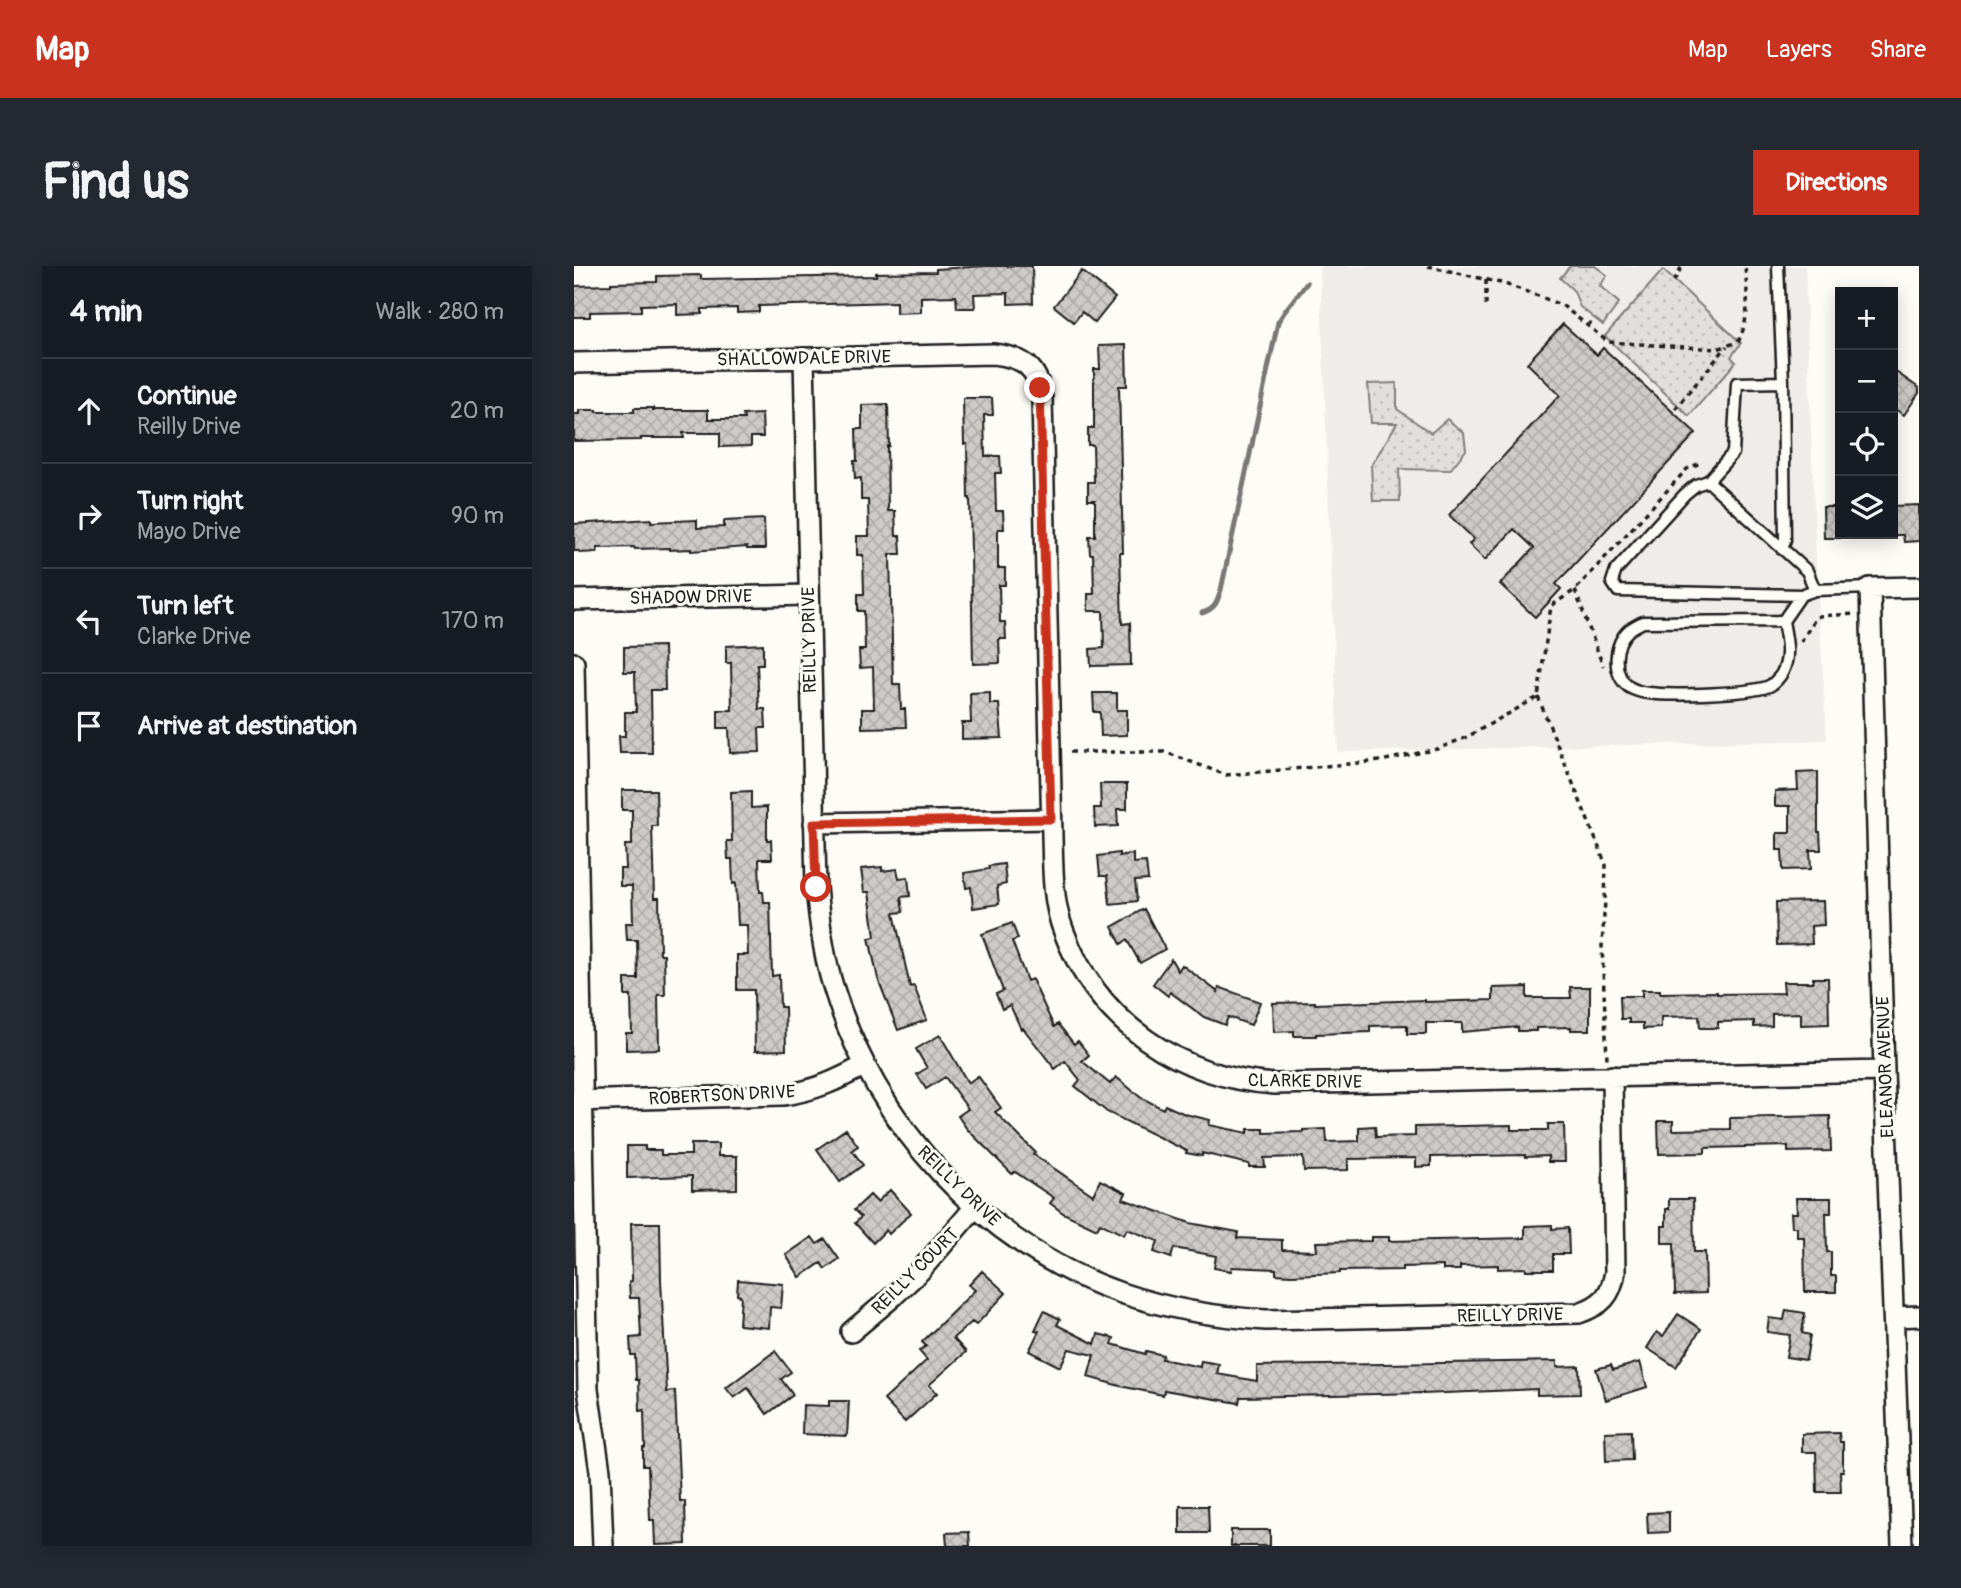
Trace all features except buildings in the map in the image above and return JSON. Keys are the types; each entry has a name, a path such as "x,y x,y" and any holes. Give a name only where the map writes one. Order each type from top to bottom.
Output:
{"street":[{"name":"SHALLOWDALE DRIVE","path":"574,363 993,354 1016,358 1031,367"},
{"name":"REILLY DRIVE","path":"804,358 816,887 825,956 853,1040 886,1103 916,1146 975,1207 1014,1237 1062,1267 1089,1280 1119,1292 1196,1313 1266,1320 1579,1312 1602,1302 1613,1283 1615,1272 1610,1071"},
{"name":"CLARKE DRIVE","path":"1031,367 1042,398 1053,879 1063,932 1076,958 1090,983 1127,1025 1184,1063 1229,1078 1275,1084 1610,1071 1884,1071"},
{"path":"1870,588 1919,587"},
{"name":"ELEANOR AVENUE","path":"1870,588 1884,1071 1902,1546"},
{"name":"SHADOW DRIVE","path":"574,600 808,595"},
{"path":"574,663 578,1101 588,1390 600,1471 603,1546"},
{"path":"814,823 1051,819"},
{"name":"ROBERTSON DRIVE","path":"578,1101 790,1094 832,1083 864,1065"},
{"name":"REILLY COURT","path":"851,1332 920,1271 975,1207"},
{"path":"1894,1317 1919,1317"}],"lane":[{"path":"1778,266 1783,382 1785,540 1782,549"},
{"path":"1783,382 1737,383 1733,453 1708,481 1696,485 1685,494 1616,570 1612,582 1618,591 1801,595 1815,590 1870,588"},
{"path":"1708,481 1807,571 1815,590"},
{"path":"1783,621 1643,622 1630,629 1621,641 1616,653 1618,672 1628,686 1645,693 1754,690 1771,685 1781,674 1787,659 1783,621 1801,595"}],"path":[{"path":"1428,266 1486,280 1563,306 1608,341 1717,349 1738,342 1748,317 1745,266"},
{"path":"1674,281 1682,266"},
{"path":"1486,280 1486,305"},
{"path":"1588,326 1594,318"},
{"path":"1675,409 1728,345"},
{"path":"1610,1071 1602,946 1605,864 1538,697 1551,606 1575,590 1687,468 1702,462"},
{"path":"1575,590 1607,678"},
{"path":"1800,652 1801,640 1815,619 1825,615 1857,614"},
{"path":"1069,752 1165,752 1226,775 1381,761 1437,749 1467,737 1538,697"}],"shaded area":[{"path":"1320,266 1805,266 1816,563 1827,740 1338,752"},
{"path":"1570,266 1595,266 1607,275 1600,286 1619,303 1603,325 1580,307 1574,291 1560,278"},
{"path":"1663,270 1741,343 1731,357 1736,362 1689,416 1605,336"},
{"path":"1397,383 1397,409 1431,433 1447,419 1464,433 1466,450 1450,470 1399,469 1400,501 1373,501 1371,466 1397,423 1371,423 1368,384"}],"waterway":[{"path":"1202,613 1215,605 1221,590 1278,322 1307,283"}],"route":[{"path":"816,887 814,823 1051,819 1040,388"}]}
